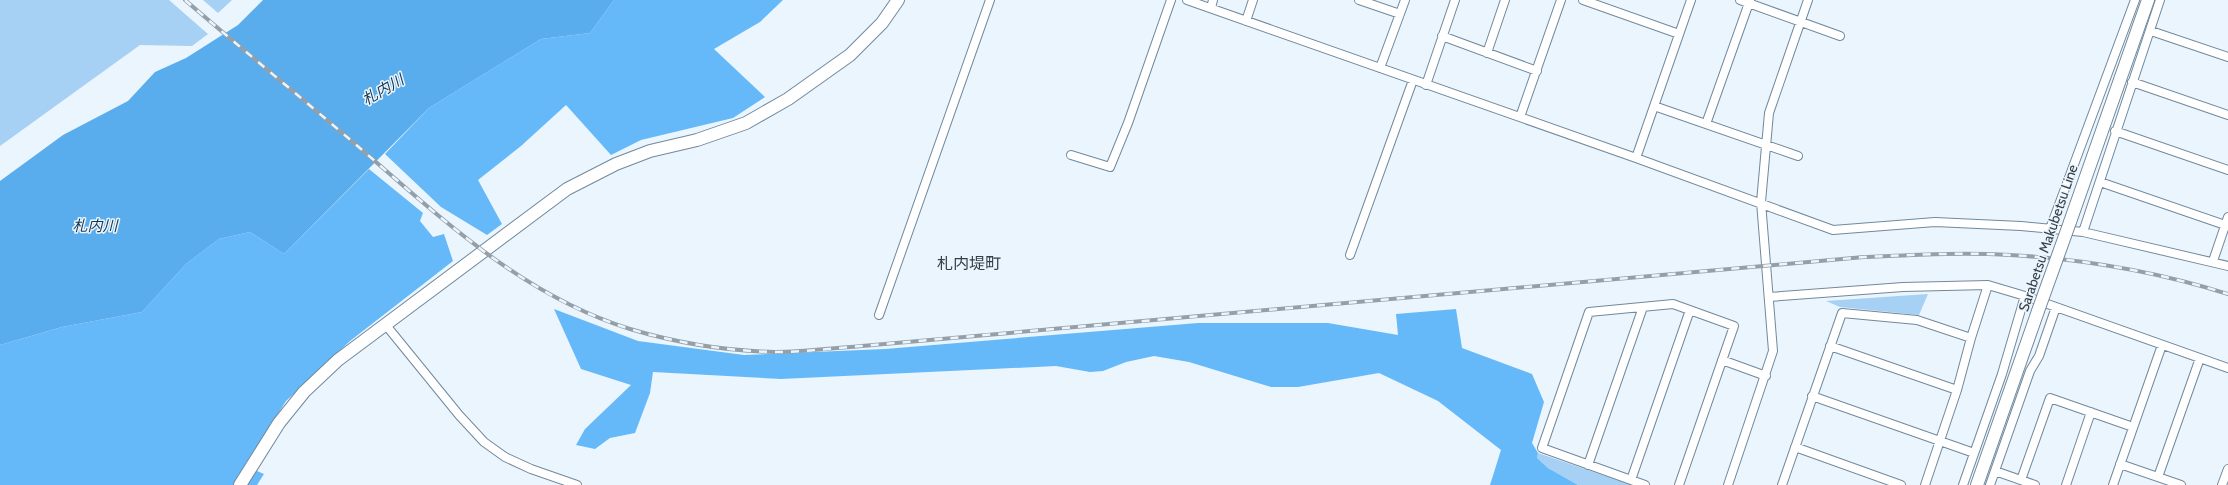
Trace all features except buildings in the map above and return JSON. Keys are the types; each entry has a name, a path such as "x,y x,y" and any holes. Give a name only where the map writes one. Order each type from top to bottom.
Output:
{"street":[{"path":"240,485 278,423 304,392 338,360 567,189 616,164 650,151 730,130 770,110 850,55 882,23 898,0"},
{"path":"879,314 990,0"},
{"path":"1071,155 1110,167 1128,123 1171,0"},
{"path":"1187,0 1212,4 1246,21 1761,202 1833,230 1935,222 2083,232 2213,261 2228,266"},
{"path":"1246,21 1253,0"},
{"path":"1359,0 1400,14"},
{"path":"1380,68 1405,0"},
{"path":"1426,85 1455,0"},
{"path":"1487,53 1505,0"},
{"path":"1520,117 1561,0"},
{"path":"1583,0 1679,34"},
{"path":"1636,158 1691,0"},
{"path":"1740,0 1750,2 1840,36"},
{"path":"1728,485 1766,376 1774,343 1761,202 1769,113 1808,0"},
{"path":"2050,229 2135,0"},
{"name":"Sarabetsu Makubetsu Line","path":"1977,485 2148,0"},
{"path":"2083,232 2115,132 2151,31 2160,0"},
{"path":"1706,124 1750,2"},
{"path":"2151,31 2228,57"},
{"path":"1442,36 1537,71"},
{"path":"1350,255 1413,80"},
{"path":"2132,82 2228,115"},
{"path":"1654,106 1798,156"},
{"path":"2115,132 2228,170"},
{"path":"2100,182 2226,226"},
{"path":"2213,261 2226,226 2228,216"},
{"path":"1769,297 1903,287 1988,285 2025,296 2228,368"},
{"path":"1925,485 1957,390 1971,338 1988,285"},
{"path":"1963,485 2002,374 2025,296"},
{"path":"1645,485 1542,448 1589,312 1672,304 1734,326 1679,485"},
{"path":"1588,465 1643,307"},
{"path":"1990,485 2030,371 2039,356 2056,307"},
{"path":"1631,480 1690,310"},
{"path":"1782,485 1842,313 1918,320 1971,338"},
{"path":"385,324 459,415 484,442 512,460 577,485"},
{"path":"2113,485 2162,345"},
{"path":"1830,346 1957,390"},
{"path":"2158,477 2200,358"},
{"path":"1722,360 1766,376"},
{"path":"1812,396 1974,453"},
{"path":"2021,480 2050,398 2133,427"},
{"path":"2066,485 2092,412"},
{"path":"1795,447 1901,485"},
{"path":"2120,464 2181,485"},
{"path":"2222,485 2228,469"},
{"path":"1994,471 2035,485"}],"shaded area":[{"path":"0,0 169,0 208,34 192,46 140,45 0,146"},
{"path":"203,0 232,0 218,13"},
{"path":"614,0 783,0 760,22 714,49 765,97 733,118 641,140 611,155 566,105 521,146 478,180 502,224 487,235 441,207 385,154 429,108 541,39 590,33"},
{"path":"369,169 423,213 420,221 433,237 444,234 453,261 350,341 286,401 233,485 0,485 0,345 62,327 142,312 186,264 219,239 250,232 284,254"},
{"path":"1928,294 1919,315 1840,307 1826,301"},
{"path":"554,309 638,341 744,355 885,349 1198,323 1328,323 1398,335 1396,314 1456,309 1462,348 1532,374 1544,402 1532,443 1538,453 1537,458 1548,468 1578,485 1490,485 1501,450 1438,401 1379,373 1298,387 1271,387 1189,362 1154,356 1126,362 1103,371 1090,372 1056,366 781,379 653,372 650,393 635,433 610,438 595,449 576,445 585,429 631,385 581,369"},
{"path":"1538,453 1632,485 1578,485 1548,468 1537,458"},
{"path":"257,471 264,474 257,485 246,485"}],"water":[{"name":"札内川","path":"263,0 614,0 590,33 541,39 429,108 284,254 250,232 219,239 186,264 142,312 62,327 0,345 0,181 63,135 128,101 155,72 186,58 238,25"}],"railway":[{"path":"185,0 454,228 486,253 520,276 555,297 591,315 648,334 720,348 775,352 808,351 1864,257 1918,255 1992,254 2093,263 2175,279 2228,294"}],"district":[{"name":"札内堤町","path":"969,263"}]}
